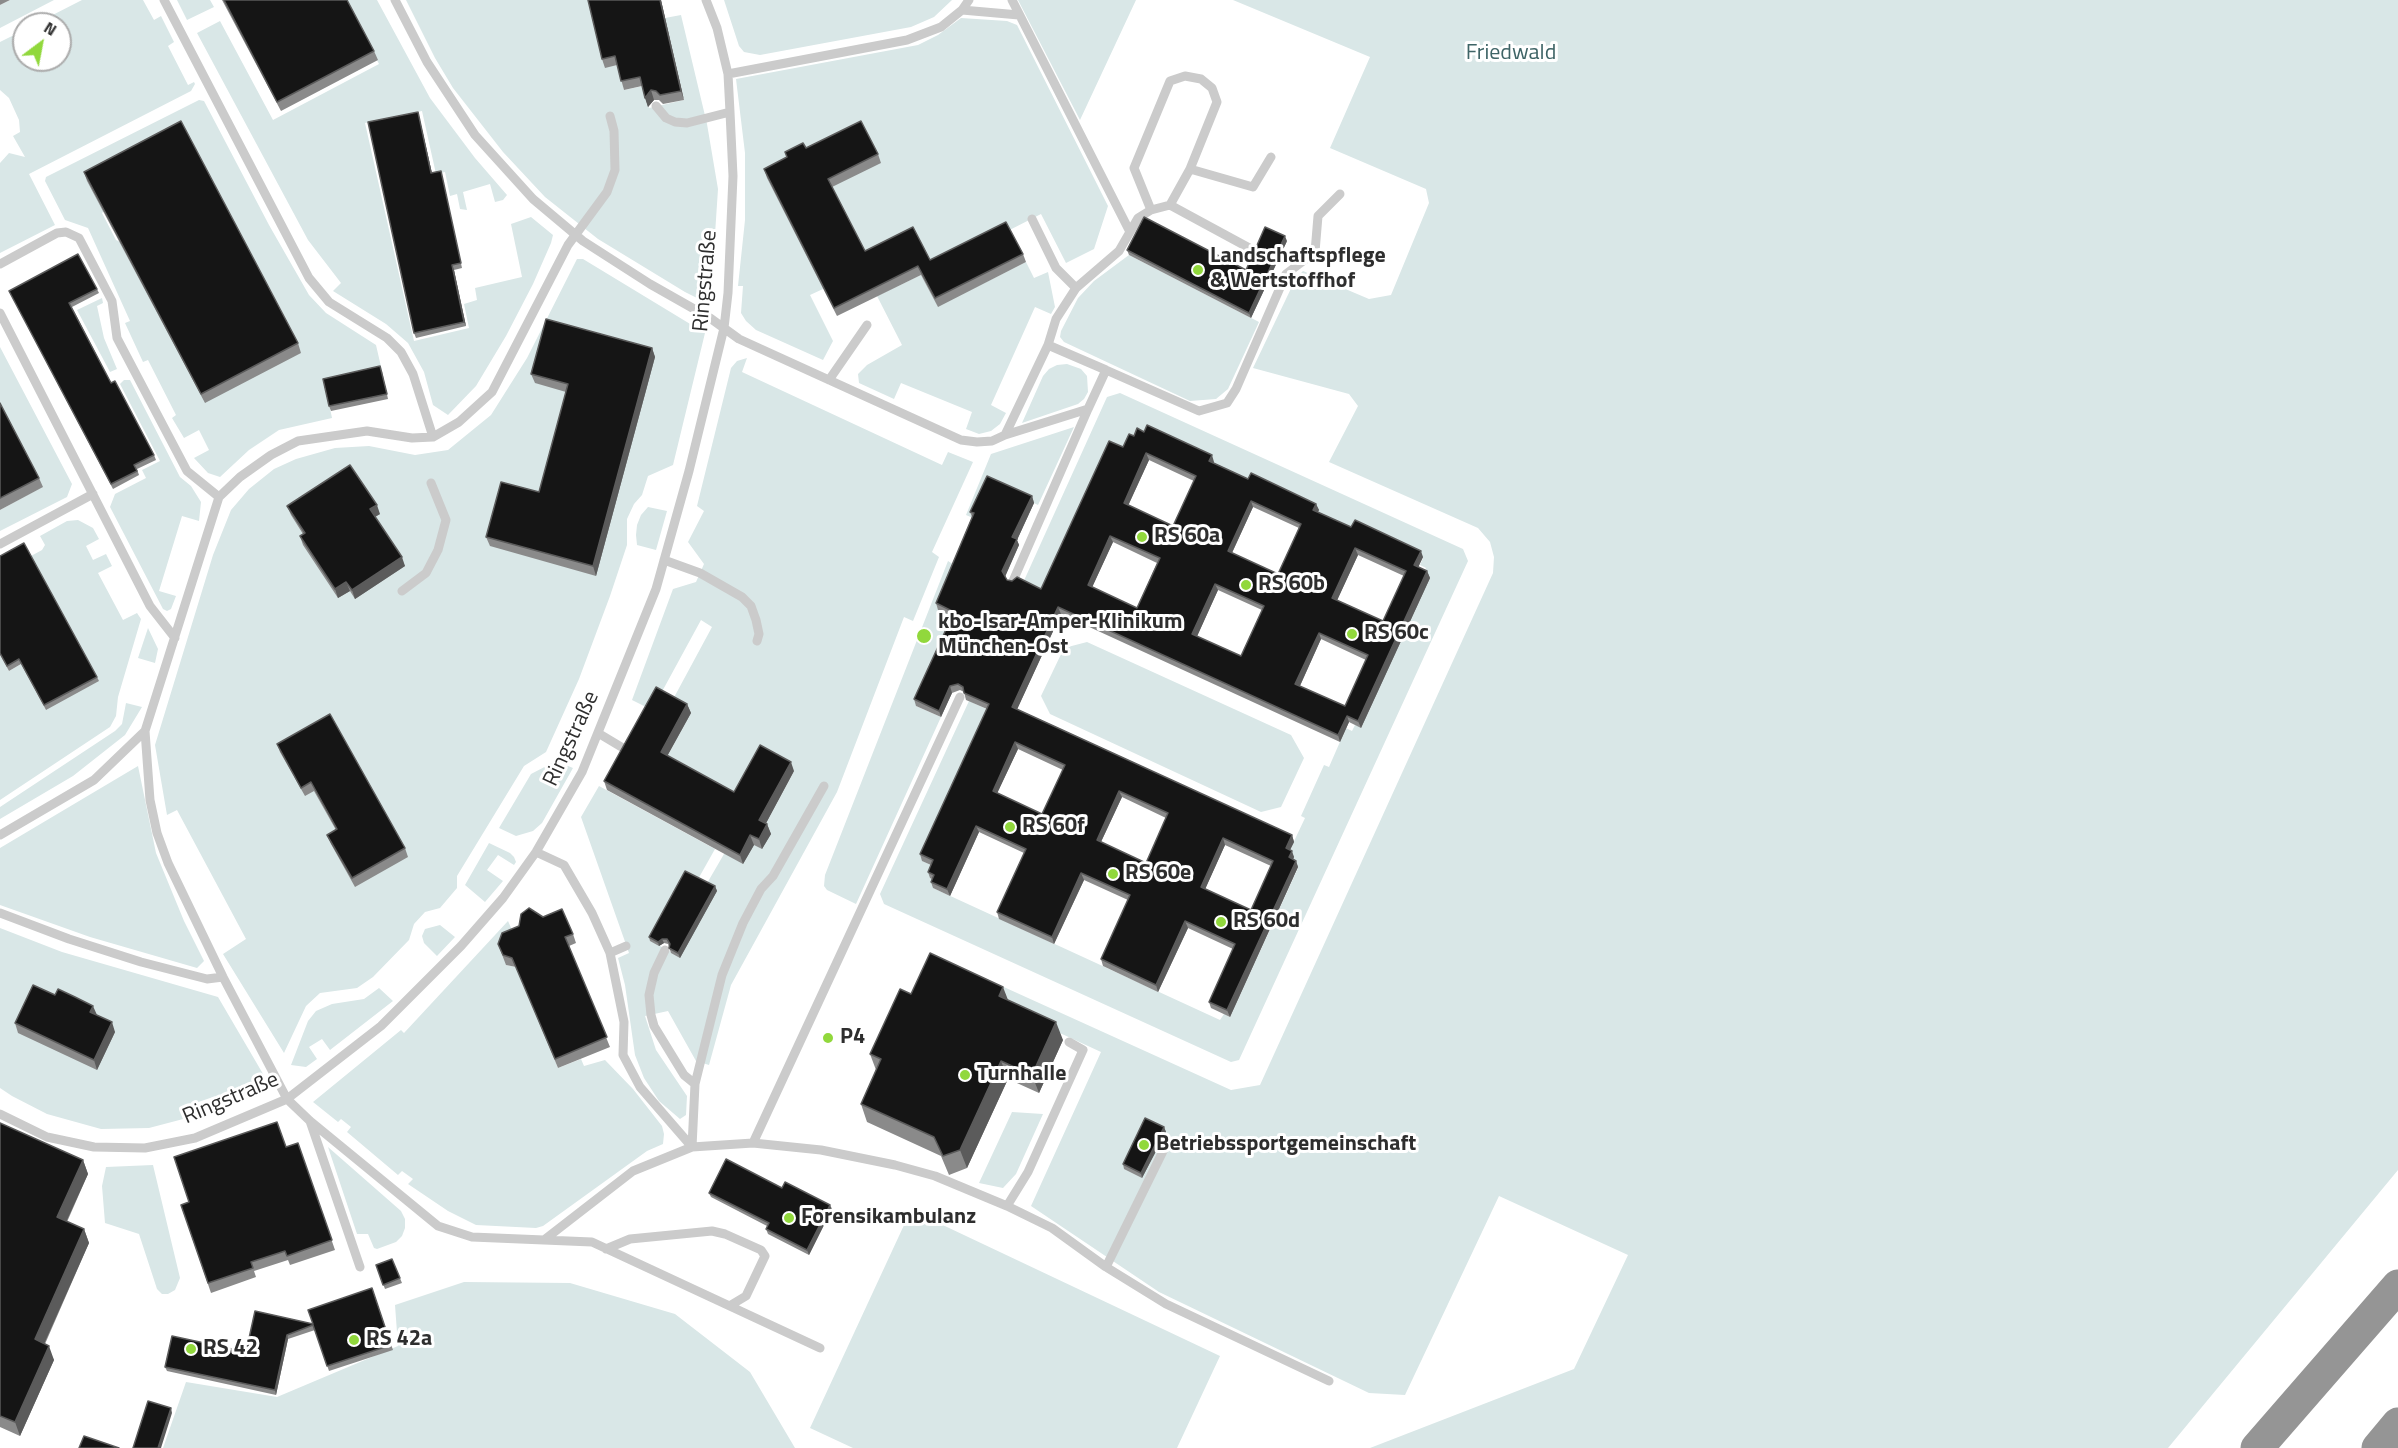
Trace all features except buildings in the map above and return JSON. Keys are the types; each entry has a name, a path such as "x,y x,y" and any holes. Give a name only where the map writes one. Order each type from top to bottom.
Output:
{"highway":[{"path":"2257,1448 2398,1286"},
{"path":"2378,1448 2398,1424"}],"lane":[{"path":"164,0 309,278 329,302 387,338 401,352 413,374 433,437"},
{"path":"395,0 427,62 475,135 533,199 576,236 739,339 961,440 992,441 1088,409"},
{"name":"Ringstraße","path":"0,1114 47,1137 94,1147 145,1148 195,1138 287,1099 381,1026 461,946 503,898 536,852 582,772 652,599 689,471 704,402 724,328 728,294 733,176 728,74 717,28 706,0"},
{"path":"728,74 907,40 941,27 962,10 969,0"},
{"path":"1012,0 1129,230"},
{"path":"962,10 1019,15"},
{"path":"1151,210 1134,168 1170,81 1185,76 1201,79 1212,88 1218,102 1190,169 1170,205"},
{"path":"656,106 666,118 675,122 687,123 730,112"},
{"path":"610,116 614,131 615,170 607,192 568,245 492,392 459,422 433,437 412,438 367,431 298,441 272,455 240,477 219,497 145,731 150,800 157,833 168,863 223,977 287,1099 310,1122 438,1226 472,1237 592,1242 820,1348"},
{"path":"1190,169 1253,187 1271,157"},
{"path":"1048,345 1199,411 1227,403 1236,389 1286,274 1315,252 1318,216 1340,194"},
{"path":"1005,435 1048,345 1056,319 1076,288 1119,251 1129,230 1138,218 1151,210 1170,205 1253,250"},
{"path":"1032,219 1056,268 1076,288"},
{"path":"0,264 57,233 66,232 79,237 112,301 117,338 188,471 219,497"},
{"path":"0,313 150,606 175,638"},
{"path":"829,380 867,325"},
{"path":"1013,581 1106,370"},
{"path":"402,591 426,573 438,549 446,520 431,483"},
{"path":"0,544 93,494"},
{"path":"664,560 700,573 742,597 751,606 756,620 759,634 757,641"},
{"path":"753,1143 960,697"},
{"path":"0,835 94,780 145,731"},
{"path":"598,733 623,748"},
{"path":"692,1147 695,1084 722,975 742,922 761,889 773,876 824,786"},
{"path":"536,852 564,865 592,913 610,953 624,1022 623,1055 640,1087 692,1147"},
{"path":"0,913 69,939 141,962 207,979 223,977"},
{"path":"610,953 626,946"},
{"path":"665,950 654,973 649,995 651,1015 654,1026 684,1075 695,1084"},
{"path":"1007,1206 1028,1172 1083,1050 1069,1042"},
{"path":"310,1122 360,1267"},
{"path":"1106,1268 1168,1141"},
{"path":"544,1240 633,1171 692,1147 753,1143 821,1150 895,1165 934,1176 1007,1206 1052,1228 1106,1268 1166,1304 1329,1382"},
{"path":"606,1249 630,1239 712,1231 725,1234 761,1250 765,1256 746,1296 731,1305"}],"green space":[{"path":"10,0 54,0 31,12 12,12 12,22 0,28 0,5"},
{"path":"82,0 143,0 154,20 161,16 174,42 168,46 188,85 194,82 195,84 191,91 29,174 55,225 0,253 0,163 9,153 25,157 13,136 20,132 19,120 9,98 0,90 0,42 12,36 12,72 72,72 72,12 58,12"},
{"path":"177,0 210,0 214,7 187,20"},
{"path":"346,0 377,0 430,98 475,158 507,195 503,200 495,202 490,184 463,192 467,210 460,209 457,194 450,196 445,172 436,174 422,111 365,123 414,341 469,328 464,304 477,300 475,288 522,277 511,224 531,217 553,235 533,284 506,336 476,386 448,415 433,405 424,372 408,343 386,324 333,291 341,283 308,240 197,33 220,21 273,120 379,64"},
{"path":"406,0 590,0 618,65 624,90 643,86 649,108 684,100 665,18 681,15 707,124 718,189 711,295 706,298 697,298 685,292 598,239 545,197 503,152 453,88"},
{"path":"724,0 952,0 934,17 911,27 760,55 744,52 739,46"},
{"path":"1018,0 1136,0 1080,120"},
{"name":"Friedwald","path":"1233,0 2398,0 2398,1170 2168,1448 1370,1448 1574,1369 1628,1255 1499,1196 1405,1395 1369,1393 1159,1292 1031,1206 1101,1052 1010,1010 931,954 1231,1090 1260,1085 1493,573 1494,557 1490,542 1478,528 1329,462 1358,406 1349,394 1253,368 1296,278 1303,271 1369,299 1391,295 1429,203 1426,189 1330,148 1370,57"},
{"path":"961,18 1007,21 1017,25 1108,206 1094,249 1066,263 1041,214 933,269 868,260 809,156 823,289 810,295 833,341 823,360 756,330 741,313 743,286 738,286 745,220 745,153 736,79 918,45 938,35"},
{"path":"199,100 204,101 269,225 309,295 326,313 376,345 382,371 325,384 332,418 279,430 249,450 220,477 208,473 194,458 209,450 199,430 184,438 172,418 176,415 148,360 143,362 125,323 130,321 88,228 65,220 45,181 46,177","holes":["102,213 271,291 286,319 116,240"]},
{"path":"1129,255 1259,322 1228,389 1216,399 1190,401 1064,342 1060,337 1078,298 1094,281"},
{"path":"577,259 583,259 705,333 673,465 648,476 642,495 634,504 627,519 627,545 610,596 579,679 546,752 524,766 457,876 457,888 440,908 425,912 414,924 409,940 373,977 357,988 320,993 306,1006 284,1053 223,954 246,939 177,810 167,815 155,745 213,555 231,510 249,489 274,469 296,459 335,448 369,446 415,455 448,450 491,415 527,358"},
{"path":"1026,262 1034,278 1048,272 1055,307 1051,314 1035,307 991,405 1006,413 1000,424 991,431 979,434 966,429 972,412 901,383 894,399 859,383 858,374 867,365 902,345 877,296 921,275 938,306"},
{"path":"102,298 103,303 97,306 104,338 117,369 110,372 77,310"},
{"path":"0,347 72,484 67,497 0,531 0,510 42,487 0,407"},
{"path":"747,358 742,372 942,465 948,452 973,462 932,552 939,557 913,621 904,617 837,792 731,985 709,1065 696,1061 668,1011 645,1016 656,1050 687,1096 686,1115 680,1119 659,1101 644,1078 635,1055 625,985 618,958 629,953 581,817 599,786 715,849 697,881 651,941 680,957 706,885 724,854 754,844 763,848 763,829 794,771 737,802 664,762 690,714 671,703 712,627 701,620 652,710 632,700 673,589 696,582 704,564 688,542 704,511 697,506 731,368 737,361"},
{"path":"1067,364 1081,369 1087,376 1088,392 1084,399 1078,404 1022,423 1043,376 1057,365"},
{"path":"124,380 130,380 180,477 191,486 201,502 199,521 182,516 159,591 176,596 171,609 167,611 163,609 110,507 115,494 146,478 142,470 160,461 120,384"},
{"path":"1120,393 1463,549 1468,561 1239,1060 1231,1062 884,904 880,894 969,701 991,711 923,861 935,867 936,881 933,888 1220,1020 1224,1014 1230,1017 1298,868 1288,854 1305,818 1301,816 1324,765 1329,767 1346,728 1352,731 1355,725 1361,727 1426,568 1420,565 1423,558 1353,535 1315,517 1318,510 1250,487 1149,432 1044,596 1022,585 1107,397"},
{"path":"1074,427 1038,505 989,482 973,518 966,515 991,454"},
{"path":"648,507 667,511 656,550 637,545 637,525 641,515"},
{"path":"78,520 93,528 99,539 86,546 93,560 106,554 112,566 98,573 123,620 137,613 141,619 118,697 116,716 110,727 0,800 0,655 9,671 21,664 46,710 31,556 42,550 45,545 40,536 67,521"},
{"path":"948,561 974,578 916,706 941,717 856,904 827,890 824,886 825,875"},
{"path":"148,628 158,649 155,663 138,658"},
{"path":"1087,642 1291,735 1304,758 1281,807 1261,812 1050,714 1041,696 1064,648"},
{"path":"126,703 142,707 125,735 73,776 0,819 0,807 115,731 122,724"},
{"path":"556,761 573,768 542,823 533,831 516,836 499,828 531,774"},
{"path":"138,766 156,853 184,921 204,961 197,968 90,937 0,905 0,848"},
{"path":"489,843 510,853 516,862 514,865 498,855 487,870 503,881 485,902 465,885"},
{"path":"508,921 516,939 506,965 516,967 558,1068 581,1059 584,1066 605,1060 633,1089 662,1126 664,1134 663,1144 647,1151 543,1226 536,1228 476,1225 448,1211 408,1184 413,1179 402,1171 398,1175 347,1132 351,1127 341,1119 338,1122 313,1102 401,1030 404,1033"},
{"path":"440,925 455,937 437,956 424,943 422,936 425,929"},
{"path":"0,928 62,952 218,997 266,1079 258,1095 217,1108 213,1097 184,1107 187,1118 149,1128 101,1129 47,1114 12,1096 0,1088"},
{"path":"379,988 393,1001 330,1050 322,1039 309,1047 317,1059 306,1067 291,1065 308,1021 316,1011 332,1004 364,999"},
{"path":"1012,1112 1043,1114 1016,1174 1003,1188 979,1183"},
{"path":"328,1147 401,1211 405,1219 405,1228 402,1236 396,1242 377,1249 374,1248 368,1234 357,1234"},
{"path":"153,1165 180,1278 175,1290 168,1294 162,1294 157,1289 139,1234 105,1223 102,1186 106,1167"},
{"path":"911,1210 1220,1356 1177,1448 853,1448 810,1428"},
{"path":"464,1282 570,1283 675,1314 750,1372 795,1448 163,1448 186,1382 277,1397 398,1346 395,1305"}],"place":[{"name":"Landschaftspflege & Wertstoffhof","path":"1198,270"},
{"name":"RS 60a","path":"1142,537"},
{"name":"RS 60b","path":"1246,585"},
{"name":"RS 60c","path":"1352,634"},
{"name":"kbo-Isar-Amper-Klinikum München-Ost","path":"924,636"},
{"name":"RS 60f","path":"1010,827"},
{"name":"RS 60e","path":"1113,874"},
{"name":"RS 60d","path":"1221,922"},
{"name":"P4","path":"828,1038"},
{"name":"Turnhalle","path":"965,1075"},
{"name":"Betriebssportgemeinschaft","path":"1144,1145"},
{"name":"Forensikambulanz","path":"789,1218"},
{"name":"RS 42a","path":"354,1340"},
{"name":"RS 42","path":"191,1349"}]}
